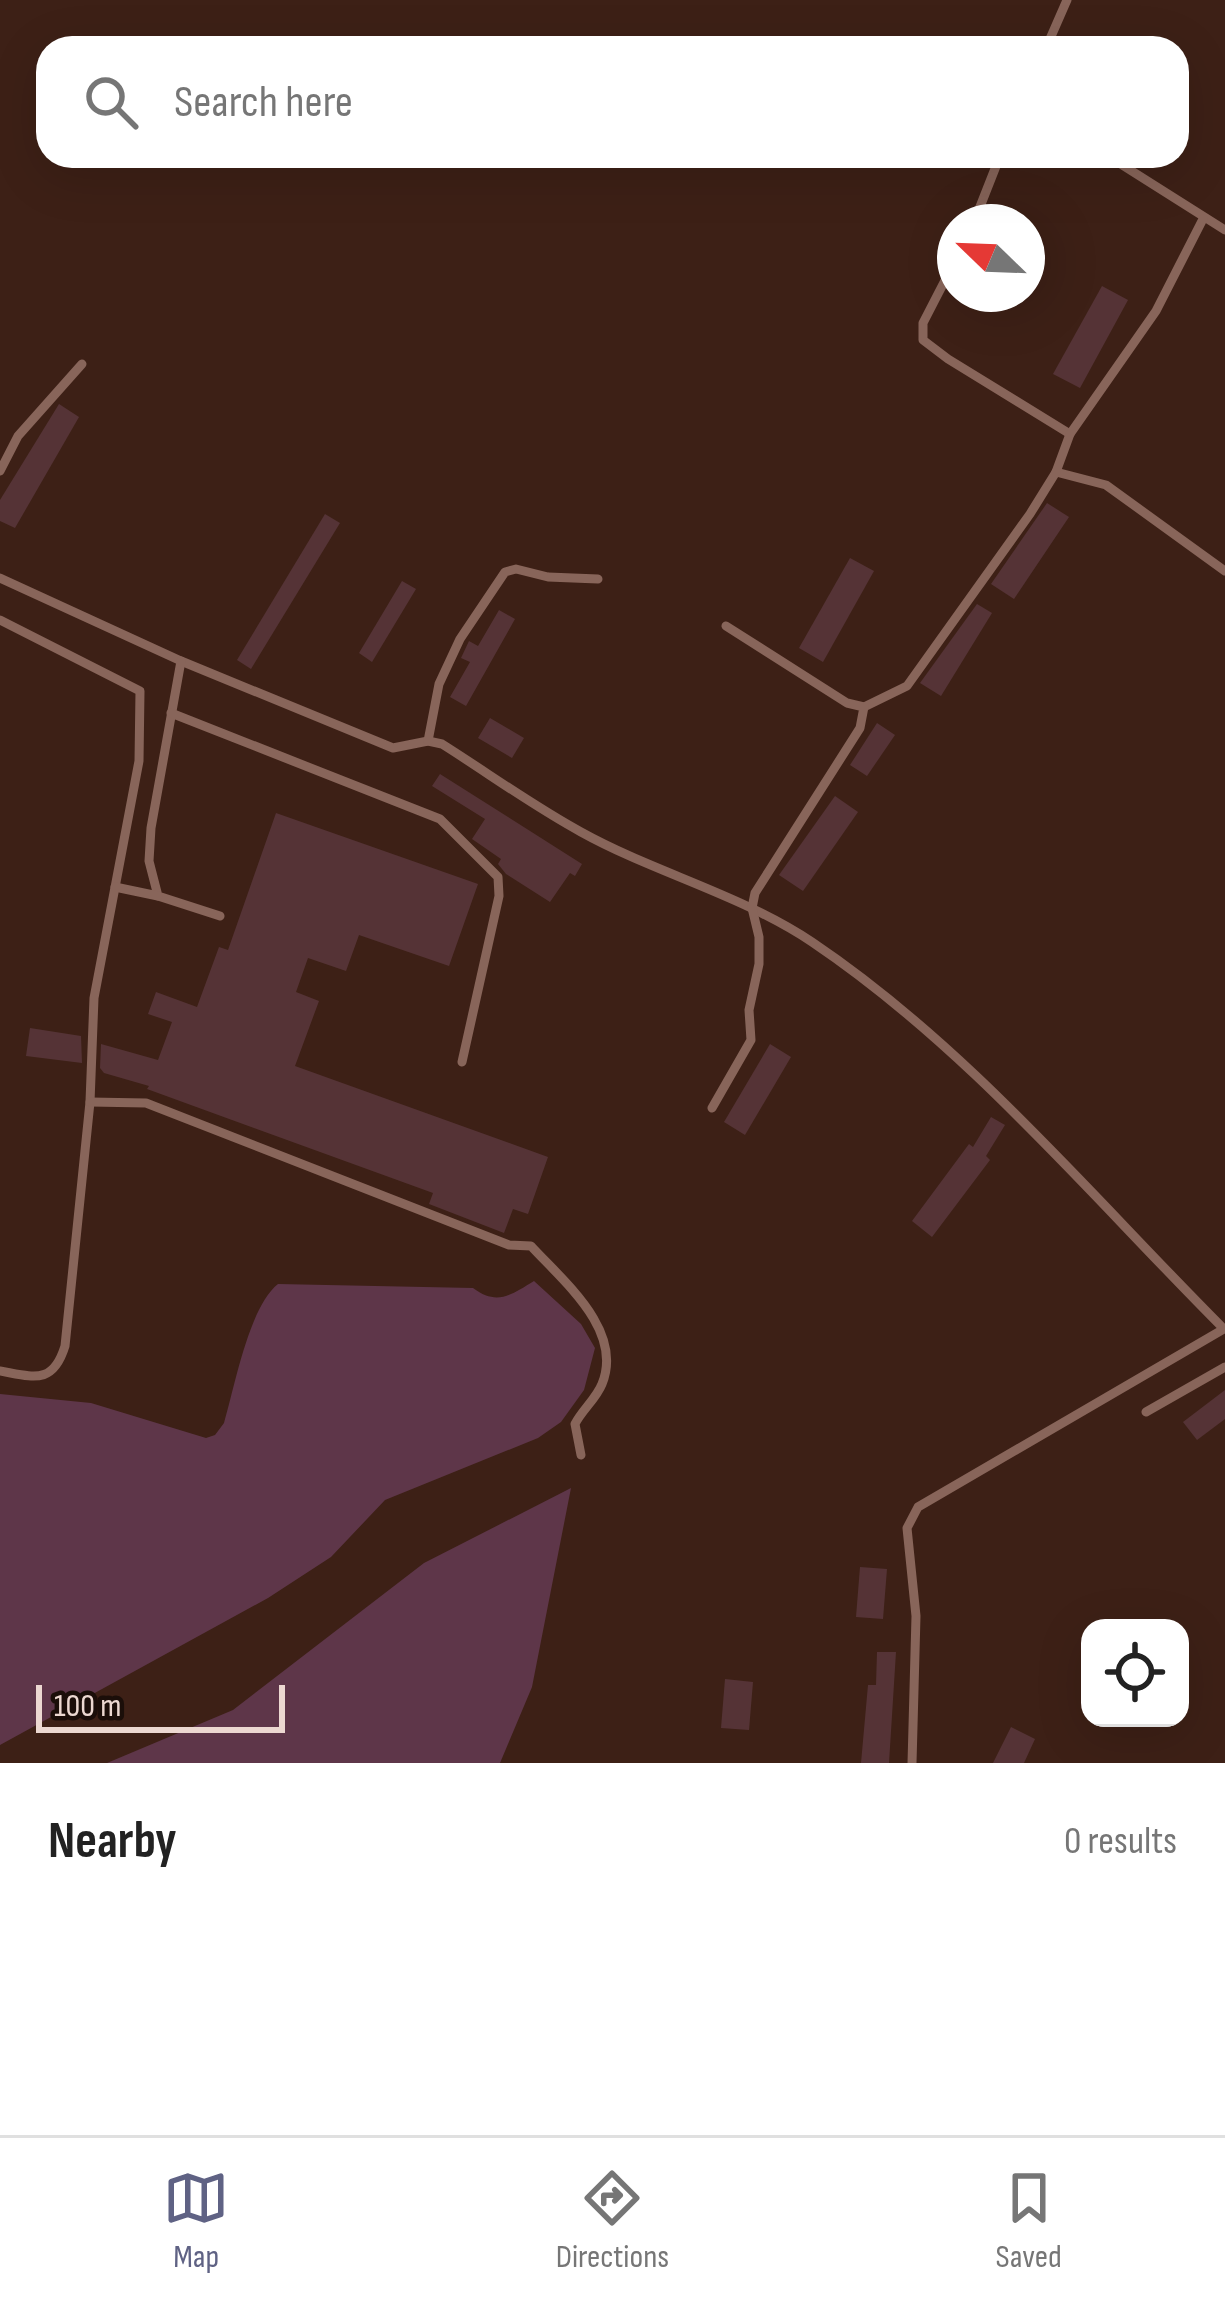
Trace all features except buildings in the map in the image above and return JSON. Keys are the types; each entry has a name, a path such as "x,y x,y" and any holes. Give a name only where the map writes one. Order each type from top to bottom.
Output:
{"lane":[{"path":"1051,36 1067,0"},
{"path":"981,204 995,168"},
{"path":"1126,168 1225,230"},
{"path":"726,626 847,703 864,707 907,686 1056,472 1070,434 1156,310 1203,219"},
{"path":"937,296 923,323 923,340 1070,434"},
{"path":"0,471 18,436 82,364"},
{"path":"1056,472 1106,485 1225,571"},
{"path":"428,741 439,685 460,639 505,572 516,569 548,577 598,579"},
{"path":"0,578 181,661 393,748 428,741 442,744 582,833 752,908 811,941 921,1026 1096,1195 1224,1329 918,1507 911,1516 907,1528 916,1616 912,1763"},
{"path":"0,620 140,691 139,761 94,998 90,1102 60,1360 46,1375 0,1371"},
{"path":"158,896 148,861 149,844 181,661"},
{"path":"712,1108 751,1040 749,1010 759,964 752,908 755,893 860,728 864,707"},
{"path":"171,713 440,819 497,877 500,896 463,1062"},
{"path":"116,887 220,916"},
{"path":"90,1102 146,1103 487,1237 531,1246 585,1303 601,1334 606,1360 602,1385 575,1424 581,1455"},
{"path":"1146,1412 1225,1367"}],"shaded area":[{"path":"534,1281 581,1324 595,1348 584,1390 561,1422 538,1438 385,1500 331,1557 268,1598 0,1745 0,1394 91,1403 206,1438 224,1423 251,1328 278,1284 473,1288 497,1297"},
{"path":"571,1488 532,1687 500,1763 107,1763 233,1710 424,1563"}]}
